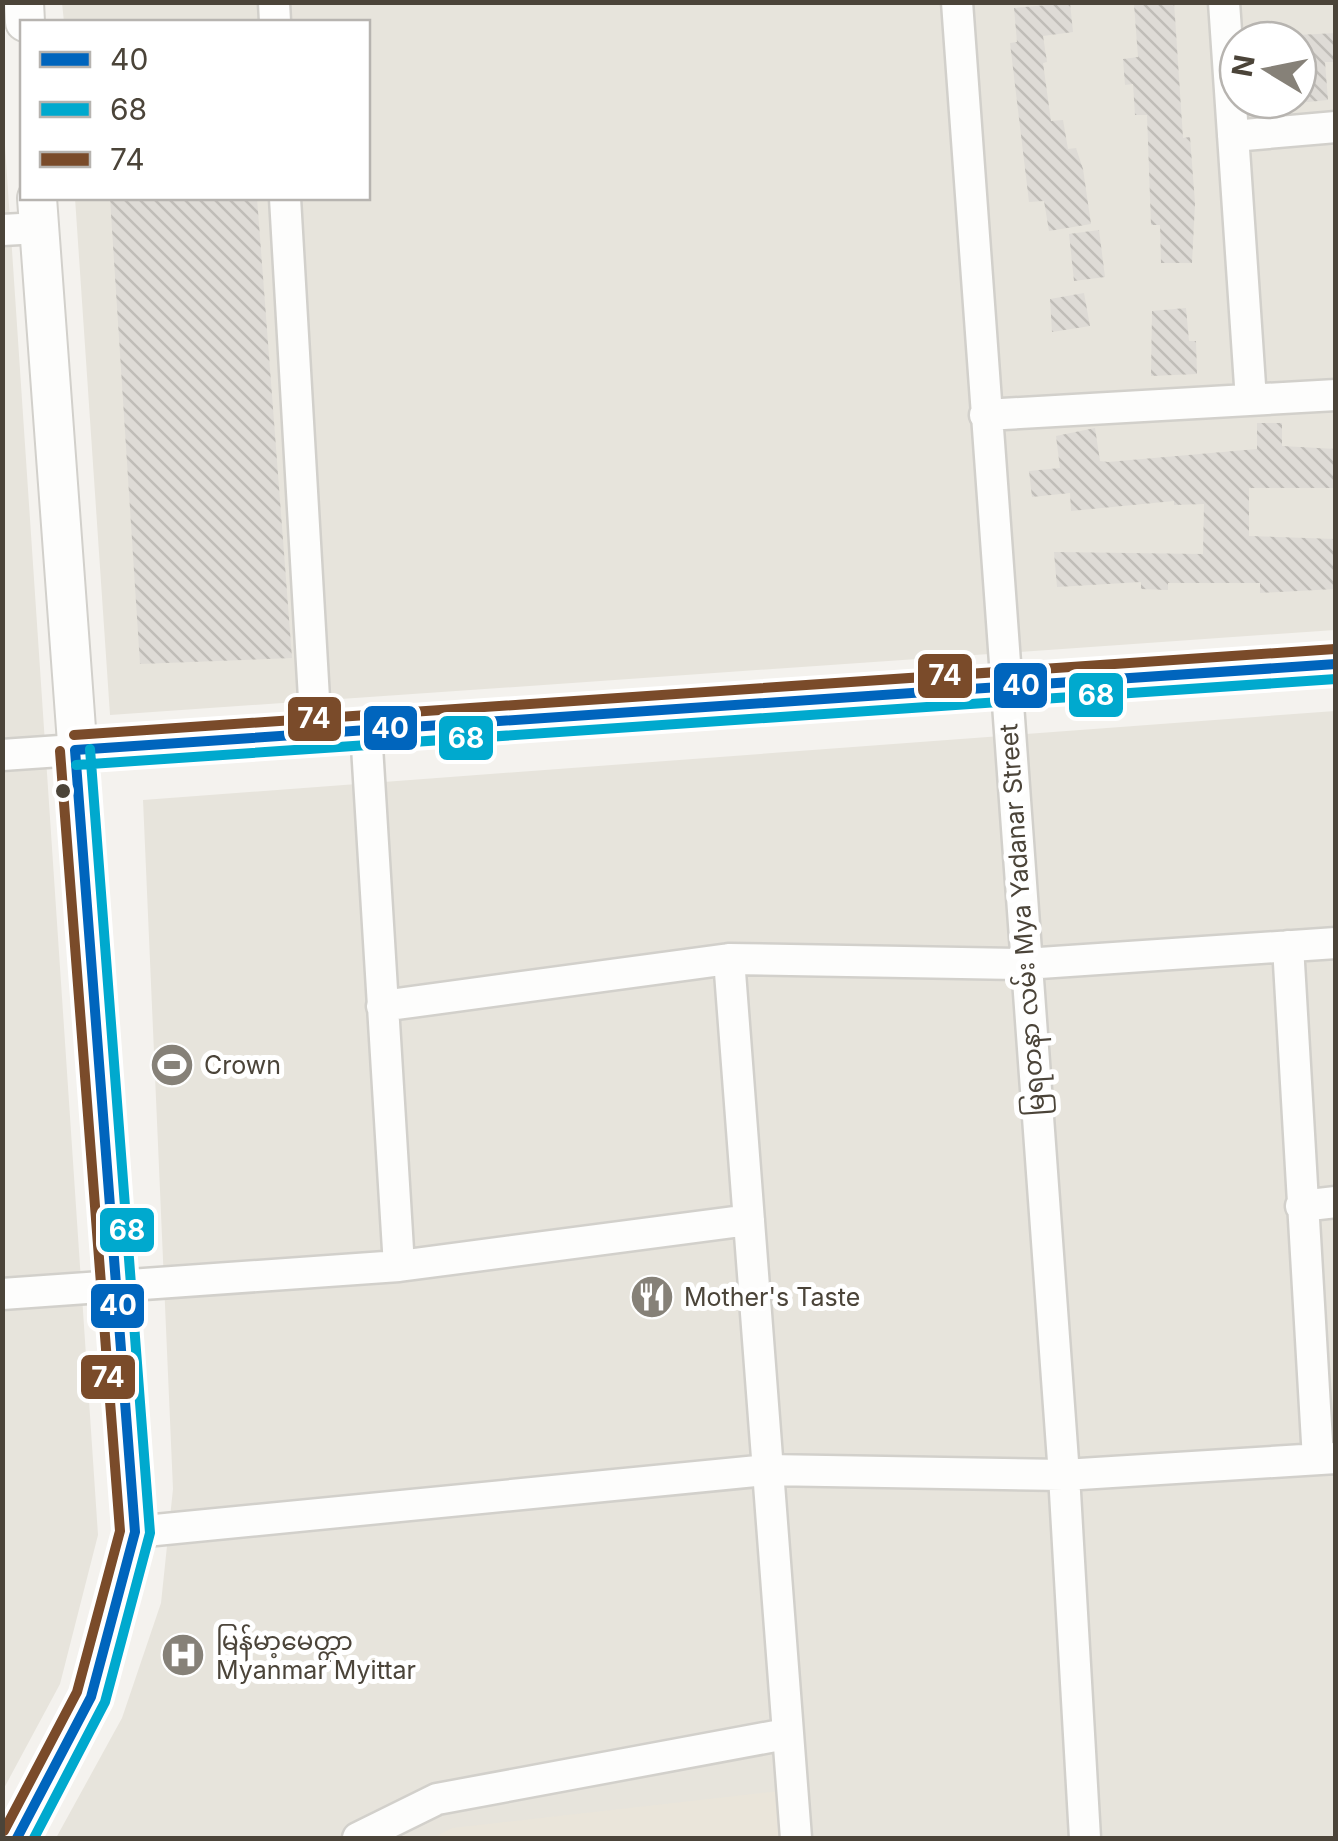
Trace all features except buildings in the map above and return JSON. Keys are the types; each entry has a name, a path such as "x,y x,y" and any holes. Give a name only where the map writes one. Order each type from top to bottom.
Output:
{"street":[{"name":"မြရတနာ လမ်း Mya Yadanar Street","path":"957,2 1064,1475 1085,1838"},
{"path":"1224,2 1251,400"},
{"path":"1233,136 1336,127"},
{"path":"285,200 316,733"},
{"path":"17,1838 91,1697 135,1532 75,750 26,218"},
{"path":"985,415 1336,395"},
{"path":"2,755 1336,664"},
{"path":"366,730 399,1266"},
{"path":"382,1006 729,959 1026,964 1336,943"},
{"path":"135,1532 767,1470 1064,1475 1327,1459 1301,1206 1288,946"},
{"path":"729,959 796,1838"},
{"path":"1301,1206 1336,1202"},
{"path":"2,1294 399,1266 749,1220"},
{"path":"358,1838 436,1799 786,1734"}],"shaded area":[{"path":"62,3 1335,3 1335,630 110,715 75,200 370,200 370,20 64,20"},
{"path":"2,101 98,1535 60,1684 3,1790"},
{"path":"1335,711 1335,1838 56,1838 122,1718 161,1603 173,1489 143,800"},
{"path":"789,1790 795,1838 433,1838 452,1828"}],"transit line":[{"name":"74","path":"74,735 1335,649"},
{"name":"40","path":"75,750 1336,664"},
{"name":"68","path":"76,765 1336,679"},
{"name":"68","path":"34,1838 105,1702 150,1533 90,749"},
{"name":"40","path":"17,1838 91,1697 135,1532 75,750"},
{"name":"74","path":"4,1831 77,1692 120,1531 60,751"}],"place":[{"name":"Crown","path":"172,1065"},
{"name":"Mother's Taste","path":"652,1297"},
{"name":"မြန်မာ့မေတ္တာ Myanmar Myittar","path":"183,1655"}]}
